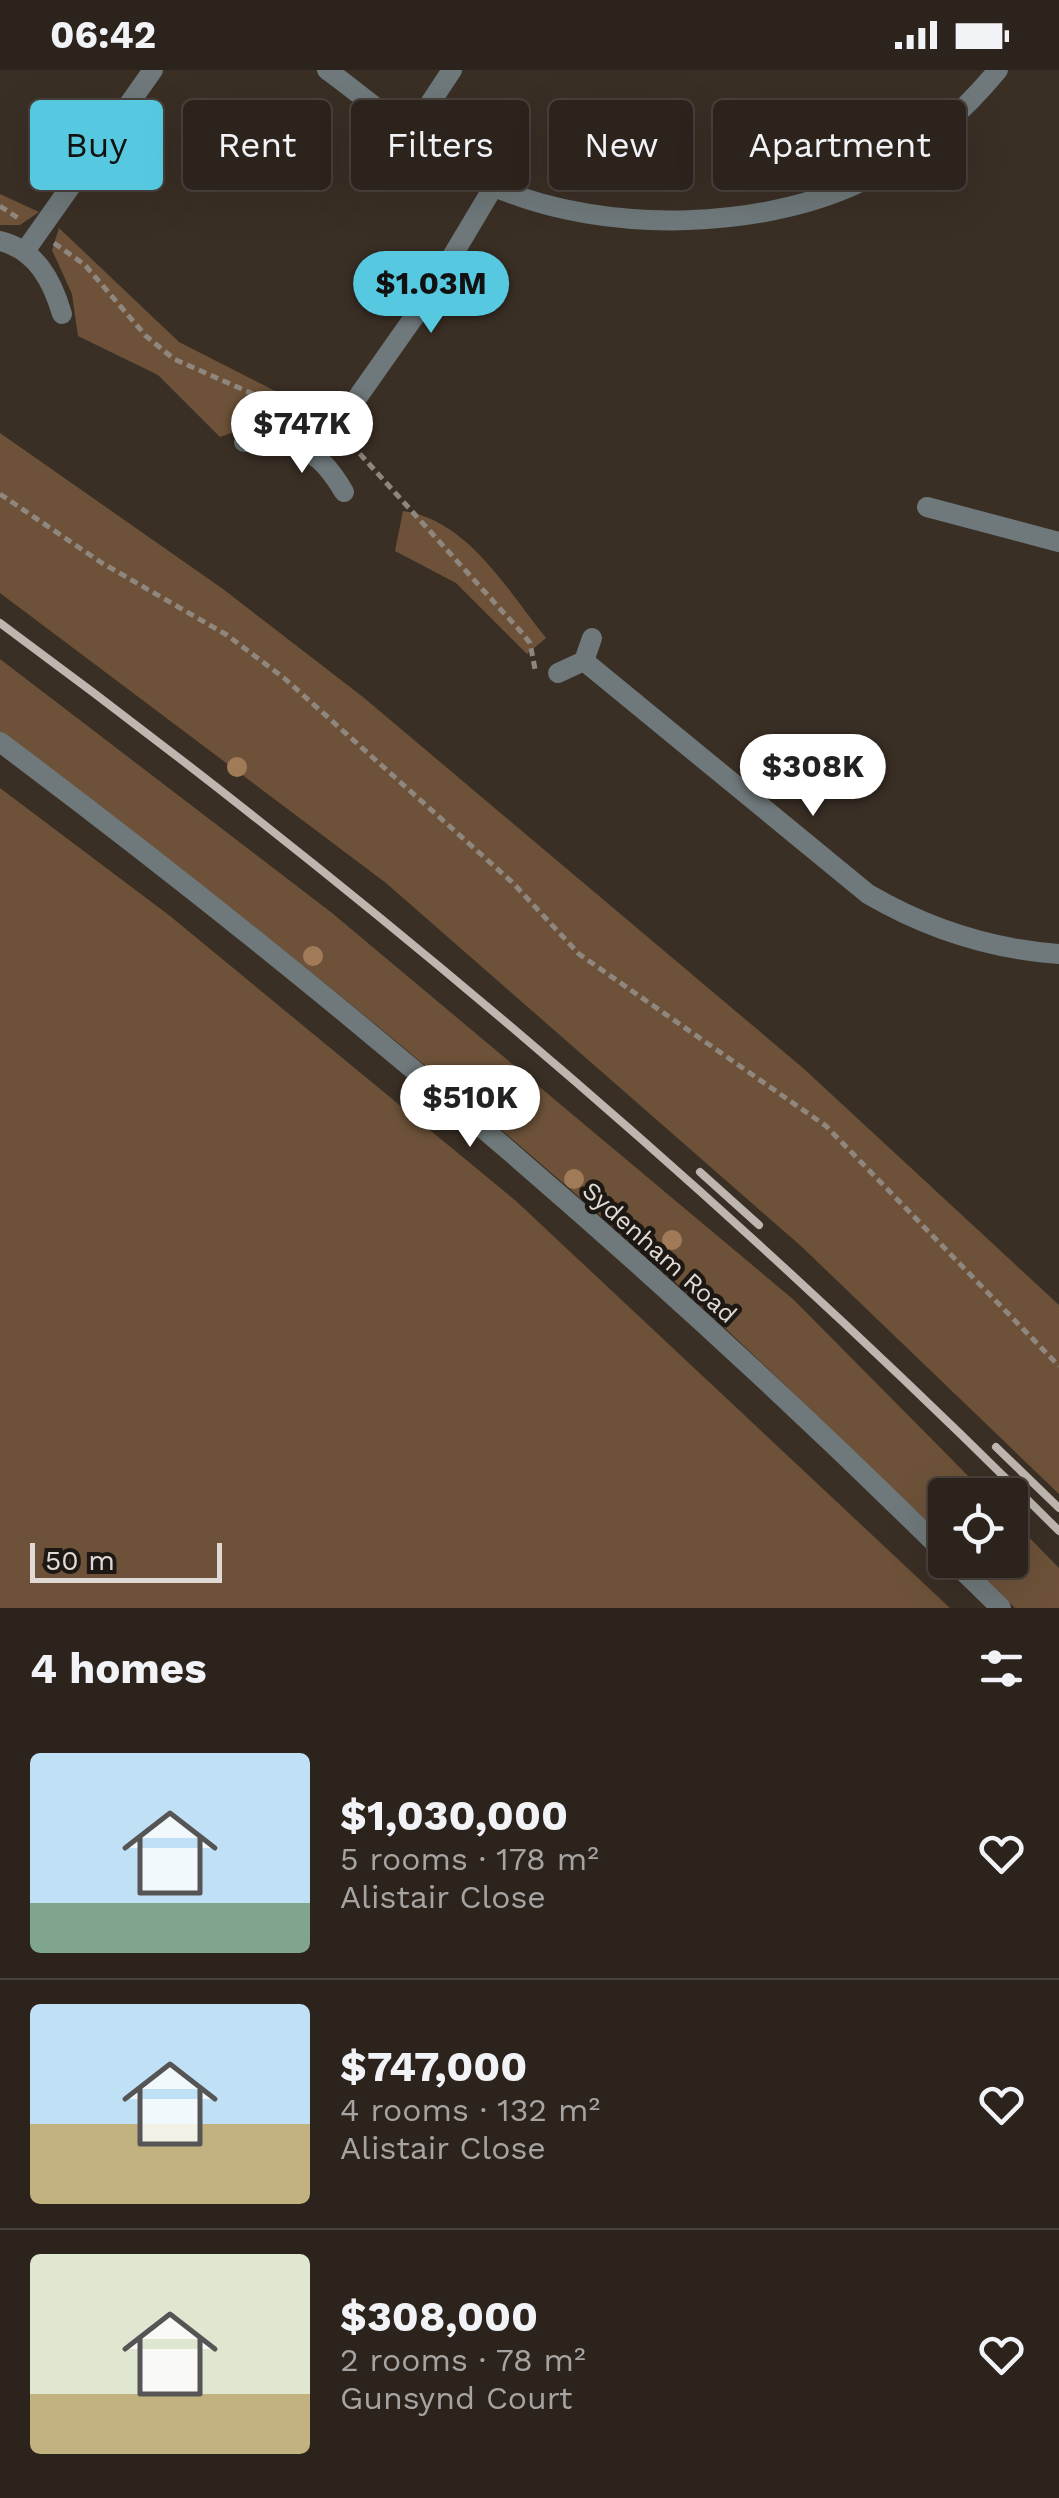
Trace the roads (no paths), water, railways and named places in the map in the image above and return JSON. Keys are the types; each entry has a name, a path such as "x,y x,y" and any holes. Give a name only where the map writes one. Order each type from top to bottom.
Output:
{"street":[{"path":"25,252 154,70"},
{"path":"327,70 368,100"},
{"path":"432,100 452,70"},
{"path":"505,190 543,204 600,216 678,220 760,213 876,174 954,117 991,78 970,70"},
{"path":"317,455 426,300 492,190"},
{"path":"0,240 25,252 42,268 62,314"},
{"path":"244,442 285,444 317,455 344,492"},
{"path":"927,507 1059,542"},
{"path":"558,673 584,661 592,638"},
{"path":"584,661 868,894 901,913 978,942 1059,954"},
{"name":"Sydenham Road","path":"0,742 285,962 415,1068 741,1358 928,1536"},
{"path":"970,1578 1001,1608"}],"railway":[{"path":"0,623 277,835 547,1057 807,1289 1059,1531"},
{"path":"700,1172 759,1225"},
{"path":"996,1447 1059,1508"}]}
